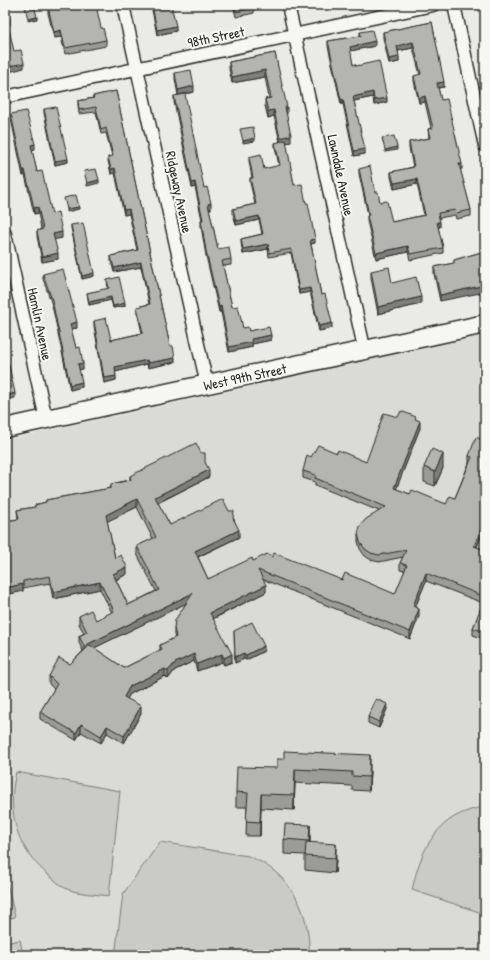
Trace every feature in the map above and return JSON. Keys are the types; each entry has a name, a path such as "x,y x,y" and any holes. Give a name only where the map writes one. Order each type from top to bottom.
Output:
{"street":[{"name":"Ridgeway Avenue","path":"122,5 207,385"},
{"name":"Lawndale Avenue","path":"288,5 365,352"},
{"name":"98th Street","path":"5,97 433,5"},
{"path":"454,5 485,146"},
{"name":"Hamlin Avenue","path":"5,234 46,419"},
{"name":"West 99th Street","path":"5,428 365,352 485,324"}],"shaded area":[{"path":"485,335 485,955 5,955 5,440"},
{"path":"16,772 120,791 109,896 77,892 65,888 40,867 30,856 17,831 14,817 12,802"},
{"path":"485,807 485,914 412,890 421,860 434,835 455,817 469,811"},
{"path":"160,842 248,856 263,863 276,872 295,895 302,909 309,939 309,955 115,955 123,894"},
{"path":"5,874 15,917 5,919"},
{"path":"20,940 23,955 5,955 5,943"}],"building":[{"path":"5,5 7,5 10,20 7,21 14,51 21,50 24,63 5,67"},
{"path":"34,5 37,17 28,19 25,7"},
{"path":"59,5 96,5 101,28 103,28 106,40 65,48 61,30 54,32 48,7"},
{"path":"152,5 171,5 176,26 157,30"},
{"path":"234,5 254,5 254,8 236,12"},
{"path":"432,22 444,82 437,83 441,100 447,99 462,164 459,164 471,210 456,213 455,210 438,213 440,222 437,222 443,248 410,254 408,246 376,253 367,216 369,215 359,169 370,166 375,192 378,192 380,202 387,201 392,222 425,215 417,179 394,183 391,172 414,167 409,142 430,138 428,129 433,128 425,96 419,98 414,76 421,74 413,42 397,46 399,57 389,59 383,32"},
{"path":"372,30 375,41 350,47 353,65 355,64 356,66 379,61 387,98 374,100 373,92 353,97 365,149 354,151 343,99 341,100 328,41 361,36 360,32"},
{"path":"275,53 287,107 285,107 291,135 280,138 274,110 268,111 265,99 271,98 265,70 232,77 229,62"},
{"path":"191,70 194,86 178,90 175,73"},
{"path":"116,91 170,346 173,346 175,358 148,363 147,360 115,367 116,376 104,378 94,321 106,318 111,340 143,333 137,307 150,304 141,262 114,268 111,256 138,250 129,209 124,210 115,168 111,169 108,157 113,156 106,128 101,130 96,107 79,110 78,101"},
{"path":"185,94 204,188 207,187 211,203 208,204 218,249 229,247 231,259 222,261 232,307 238,306 243,328 248,327 249,331 269,327 271,335 251,339 252,342 229,347 221,306 219,307 206,251 201,220 203,220 195,182 192,183 174,96"},
{"path":"56,107 68,159 55,161 44,109"},
{"path":"26,111 35,144 31,145 37,172 42,171 52,214 58,212 62,232 53,234 58,253 42,257 37,231 43,229 38,207 34,208 25,170 23,170 11,114"},
{"path":"253,127 255,138 243,141 240,129"},
{"path":"394,136 397,147 385,150 382,138"},
{"path":"286,140 294,185 302,184 306,203 308,203 315,239 310,240 321,295 325,294 332,323 319,326 310,288 299,290 291,249 269,253 268,244 243,249 241,239 263,234 259,216 236,221 233,209 256,204 250,178 253,178 249,157 261,154 264,169 280,165 275,143"},
{"path":"96,169 99,180 87,183 84,171"},
{"path":"76,195 79,207 67,209 64,198"},
{"path":"83,223 94,273 82,276 71,225"},
{"path":"485,251 485,285 440,295 434,267 454,263 454,260"},
{"path":"389,267 392,283 416,277 421,297 378,307 371,271"},
{"path":"63,269 77,322 70,324 76,348 80,347 83,363 78,364 82,382 70,385 52,300 43,274"},
{"path":"119,277 125,303 113,306 111,297 89,302 87,293 109,288 107,280"},
{"path":"5,347 15,393 5,396"},
{"path":"401,411 416,417 415,419 420,421 394,488 410,494 412,490 446,504 450,496 455,498 472,457 469,456 476,437 480,439 483,430 485,431 485,484 481,494 485,496 485,523 484,522 474,546 485,550 485,597 426,573 413,606 419,609 410,632 258,570 266,585 210,613 232,654 224,658 222,654 197,664 194,654 175,663 168,671 165,669 130,686 124,697 141,706 124,736 107,726 101,736 81,724 76,733 40,712 57,684 49,676 59,658 70,664 90,645 124,668 162,649 160,645 176,637 174,628 175,620 193,593 84,646 79,636 87,632 79,616 91,610 96,620 114,611 100,582 53,592 50,576 23,581 23,584 5,588 5,521 19,519 17,510 35,507 35,505 46,502 46,500 111,488 111,484 131,480 130,476 196,443 201,453 205,453 205,462 209,470 155,497 170,525 223,499 229,511 234,511 233,518 239,530 195,551 208,579 252,558 253,561 267,554 272,557 274,553 342,580 345,573 395,594 407,565 400,563 406,550 379,555 371,553 365,549 360,542 358,534 360,526 366,519 386,507 315,478 316,475 303,471 307,455 311,457 318,445 337,453 338,450 366,462 384,413 398,417","holes":["137,499 156,537 137,546 159,590 128,605 113,574 127,567 121,555 115,558 106,515"]},
{"path":"432,449 443,454 435,472 424,467"},
{"path":"485,597 485,632 473,628"},
{"path":"252,622 264,646 246,655 244,653 235,657 234,631"},
{"path":"485,638 485,645 482,644"},
{"path":"376,699 387,704 379,722 368,717"},
{"path":"284,751 370,755 369,777 352,776 352,772 295,769 294,795 261,794 260,822 246,821 248,793 236,792 237,767 277,768 277,759 284,759"},
{"path":"285,824 310,825 309,841 284,839"},
{"path":"306,842 336,844 335,858 305,856"}]}
